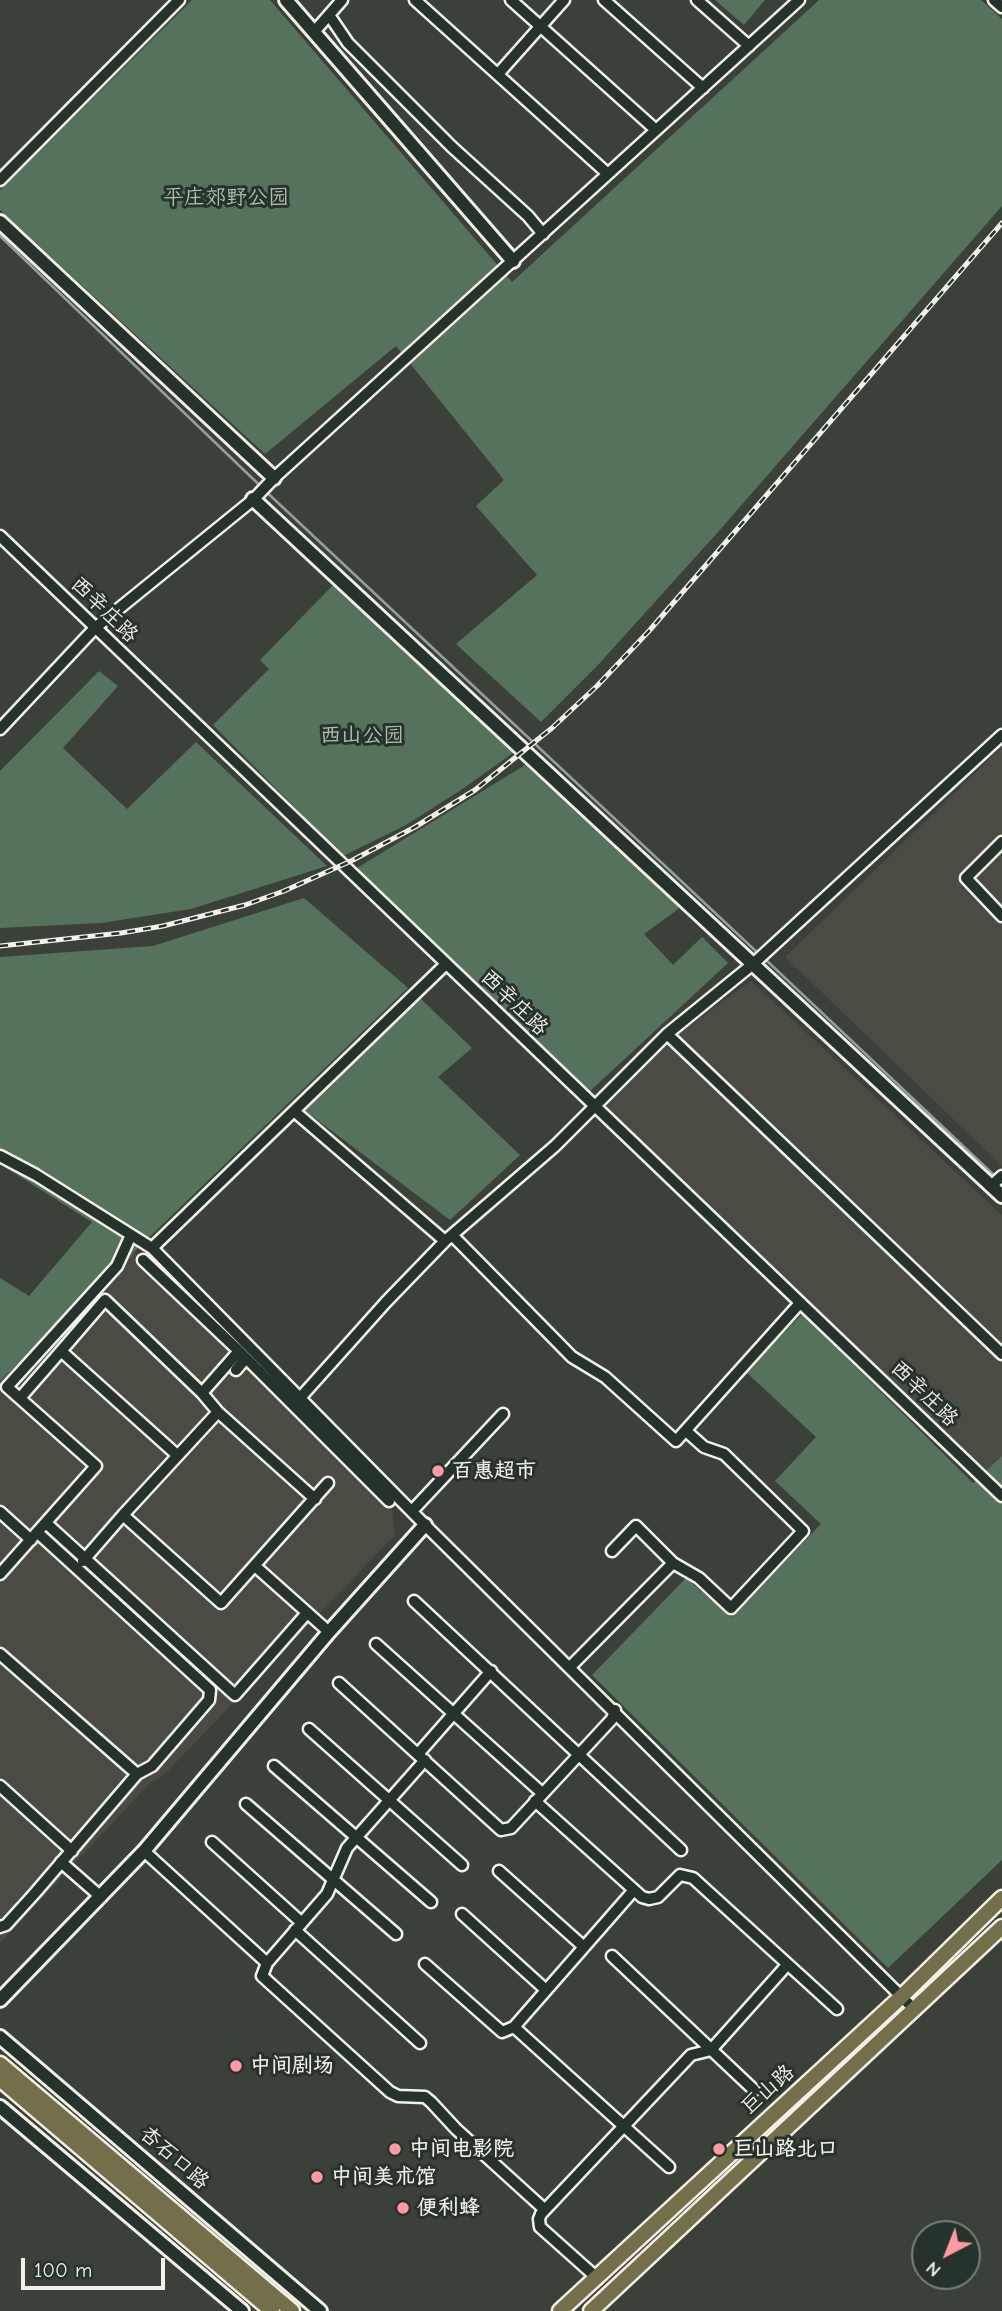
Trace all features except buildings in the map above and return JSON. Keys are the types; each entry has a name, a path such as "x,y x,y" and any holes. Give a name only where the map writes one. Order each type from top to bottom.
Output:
{"main road":[{"name":"巨山路","path":"560,2311 900,1998 1002,1898"},
{"name":"巨山路","path":"591,2311 1002,1927"},
{"name":"杏石口路","path":"0,2063 272,2311"},
{"name":"杏石口路","path":"0,2079 292,2311"}],"street":[{"path":"0,180 179,0"},
{"path":"286,0 513,261"},
{"path":"313,32 342,0"},
{"path":"415,0 608,174"},
{"path":"511,0 656,131"},
{"path":"498,74 564,0"},
{"path":"604,0 702,88"},
{"path":"697,0 749,46"},
{"path":"0,729 95,628 253,499 799,0"},
{"path":"995,0 1002,7"},
{"path":"329,15 348,43 543,233"},
{"path":"0,222 273,478"},
{"path":"253,499 1002,1196"},
{"name":"西辛庄路","path":"0,536 1002,1496"},
{"path":"300,1398 448,1238 555,1146 667,1034 753,964 1002,735"},
{"path":"1002,842 966,878 1002,916"},
{"path":"152,1248 446,964"},
{"path":"667,1034 1002,1354"},
{"path":"294,1111 448,1238 572,1357 605,1377 676,1441 800,1303"},
{"path":"0,1156 36,1175 152,1248 425,1525 615,1710 900,1998 915,2010"},
{"path":"991,1186 1002,1176"},
{"path":"1,1570 34,1537 96,1466 8,1387 117,1266 131,1235"},
{"path":"143,1260 243,1355 389,1501"},
{"path":"20,1398 105,1300 202,1392 218,1412 315,1499"},
{"path":"61,1351 177,1455"},
{"path":"236,1370 243,1355"},
{"path":"202,1392 243,1355"},
{"path":"76,1568 218,1412"},
{"path":"412,1511 503,1414"},
{"path":"612,1551 636,1526 673,1563 699,1578 731,1608 803,1531 724,1454 704,1447 685,1431"},
{"path":"123,1515 217,1606 328,1483"},
{"path":"0,1512 76,1568 210,1690 209,1700 160,1757 152,1766 137,1774 6,1925 0,1927"},
{"path":"46,1523 234,1695 307,1613"},
{"path":"0,2000 144,1851 329,1632 425,1525"},
{"path":"570,1667 673,1563"},
{"path":"255,1566 329,1632"},
{"path":"414,1601 681,1850"},
{"path":"376,1644 642,1897 653,1899 680,1875 689,1876 837,2009"},
{"path":"0,1654 137,1774"},
{"path":"491,1671 389,1800 347,1848 327,1894 267,1963 262,1976 378,2082 398,2096 425,2098 431,2102 456,2129 544,2209"},
{"path":"339,1683 501,1830 511,1828 612,1719 615,1710"},
{"path":"309,1730 462,1865"},
{"path":"274,1766 431,1902"},
{"path":"0,1786 72,1851"},
{"path":"246,1804 396,1934"},
{"path":"212,1842 420,2043"},
{"path":"144,1851 267,1963"},
{"path":"61,1862 101,1897"},
{"path":"499,1871 584,1947"},
{"path":"425,1964 502,2032 514,2027 634,1890"},
{"path":"462,1914 546,1990"},
{"path":"612,1956 754,2090"},
{"path":"596,2277 540,2227 539,2219 544,2209 625,2127 691,2054 712,2050 788,1965"},
{"path":"514,2027 669,2167"},
{"name":"杏石口路","path":"0,2036 320,2311"},
{"path":"0,2107 242,2311"},
{"path":"136,2221 157,2205"}],"shaded area":[{"path":"1002,747 1002,1166 785,957"},
{"path":"751,981 1002,1215 1002,1456 986,1471 604,1109 668,1041"},
{"path":"134,1252 392,1509 395,1535 164,1775 151,1782 0,1943 0,1381"}],"green space":[{"name":"平庄郊野公园","path":"192,0 270,0 512,282 819,0 981,0 1002,19 1002,206 718,532 598,665 541,722 456,644 537,575 476,506 504,480 396,346 265,454 0,210 0,190"},
{"path":"715,0 765,0 744,25"},
{"name":"西山公园","path":"335,583 517,750 406,825 343,856 213,725 269,669 260,660"},
{"path":"99,671 118,686 63,748 127,809 196,742 327,866 191,909 101,923 0,928 0,771"},
{"path":"525,765 681,907 644,934 673,965 702,937 728,963 588,1093 357,868"},
{"path":"304,898 408,988 0,1381 0,1278 29,1296 92,1222 0,1164 0,957 153,946"},
{"path":"420,998 472,1048 438,1077 520,1155 450,1220 304,1110"},
{"path":"802,1314 973,1483 1002,1456 1002,1860 888,1968 592,1675 686,1578 731,1617 821,1524 775,1481 816,1437 746,1372"}],"waterway":[{"path":"0,236 275,500 760,955"},
{"path":"765,959 997,1178"}],"railway":[{"path":"0,946 163,926 245,905 351,861 415,827 475,790 552,728 597,686 649,631 1002,223"}],"place":[{"name":"百惠超市","path":"438,1471"},
{"name":"中间剧场","path":"236,2066"},
{"name":"中间电影院","path":"395,2149"},
{"name":"巨山路北口","path":"719,2149"},
{"name":"中间美术馆","path":"317,2177"},
{"name":"便利蜂","path":"403,2208"}]}
